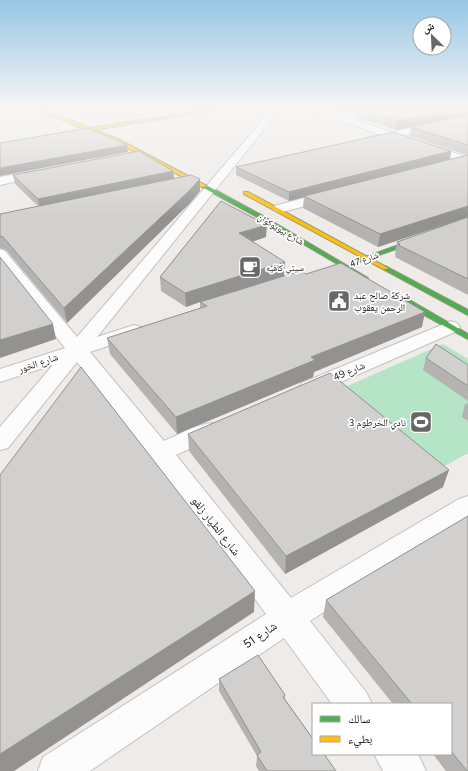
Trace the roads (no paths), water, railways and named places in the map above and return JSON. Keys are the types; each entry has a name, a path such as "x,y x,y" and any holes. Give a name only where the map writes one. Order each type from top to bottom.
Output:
{"main road":[{"name":"شارع بيويوكوان","path":"126,145 192,181 218,179 261,217 376,285"},
{"name":"شارع بيويوكوان","path":"239,189 468,313"},
{"name":"شارع 47","path":"343,266 468,222"},
{"path":"390,293 460,332"}],"street":[{"path":"0,442 247,145"},
{"path":"422,145 467,160"},
{"path":"122,158 144,154"},
{"path":"443,165 467,160"},
{"path":"218,179 240,168"},
{"path":"0,181 53,171"},
{"path":"176,184 192,181"},
{"path":"280,210 339,192"},
{"name":"شارع الطيار زلفو","path":"0,254 76,350 160,452 353,703"},
{"name":"شارع 47","path":"321,272 343,266"},
{"path":"0,281 18,276"},
{"path":"76,350 152,325"},
{"name":"شارع 49","path":"291,396 460,332"},
{"name":"شارع الخور","path":"0,376 76,350"},
{"path":"160,452 232,421"},
{"name":"شارع 51","path":"57,771 287,618 468,506"},
{"path":"394,755 407,771"}],"place":[{"name":"سيتي كافيه","path":"250,267"},
{"name":"شركة صالح عبد الرحمن يعقوب","path":"339,301"},
{"name":"نادي الخرطوم 3","path":"421,422"}]}
